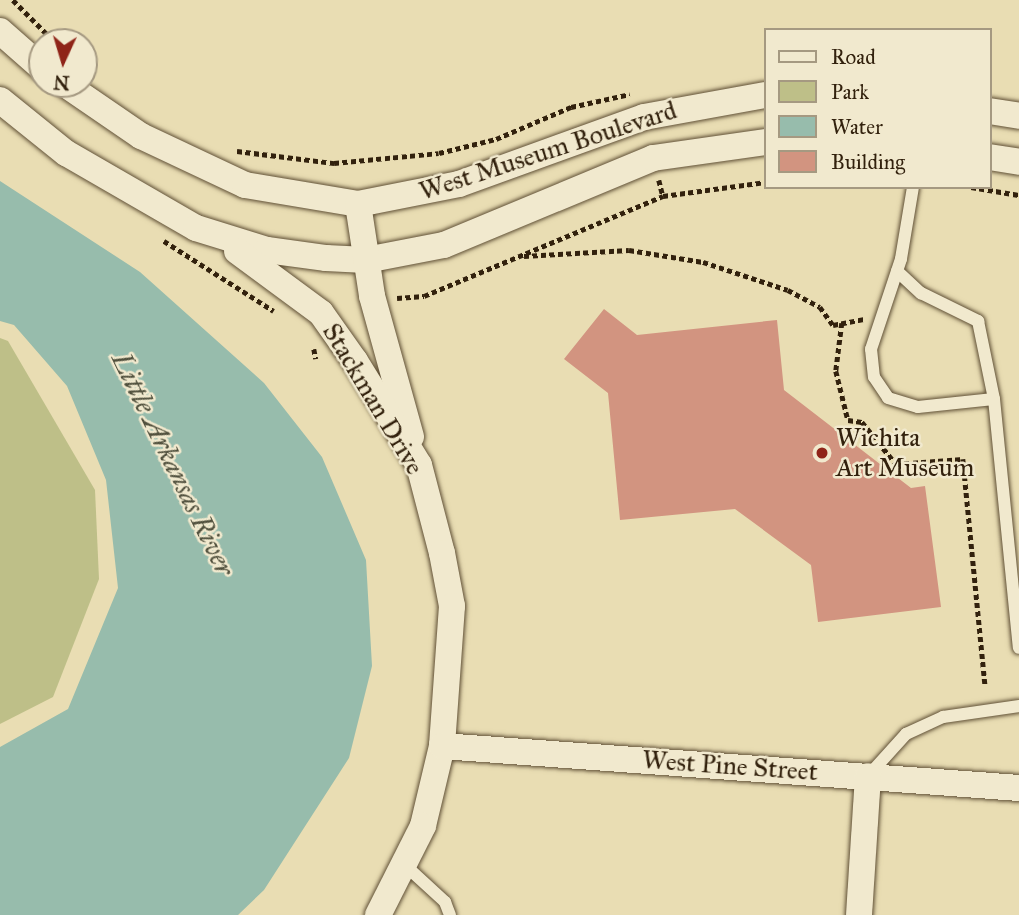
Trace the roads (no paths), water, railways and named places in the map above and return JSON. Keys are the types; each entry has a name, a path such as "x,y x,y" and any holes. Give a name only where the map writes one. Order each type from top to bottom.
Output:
{"street":[{"path":"0,31 28,56"},
{"name":"West Museum Boulevard","path":"85,98 141,136 245,184 358,204 459,184 654,114 764,95"},
{"name":"West Museum Boulevard","path":"0,100 66,153 197,228 293,256 366,260 444,245 653,158 764,142"},
{"path":"991,111 1019,116"},
{"path":"991,157 1019,162"},
{"path":"358,204 372,296 419,465"},
{"name":"Stackman Drive","path":"197,228 267,268 321,313 419,465 452,606 442,746 430,802 407,867 378,915"},
{"name":"West Pine Street","path":"442,746 1019,788"},
{"path":"859,915 867,776"}],"lane":[{"path":"913,189 897,271 871,349 874,377 888,398 918,407 994,399"},
{"path":"897,271 921,293 978,321 994,399 1016,586 1019,648"},
{"path":"867,776 906,734 943,717 1019,706"},
{"path":"407,867 445,902 450,915"}],"water":[{"name":"Little Arkansas River","path":"0,181 140,272 264,383 322,457 366,560 372,666 349,758 264,890 238,915 0,915 0,747 68,709 118,588 106,480 67,386 14,325 0,321"}],"place":[{"name":"Wichita Art Museum","path":"822,453"}]}
